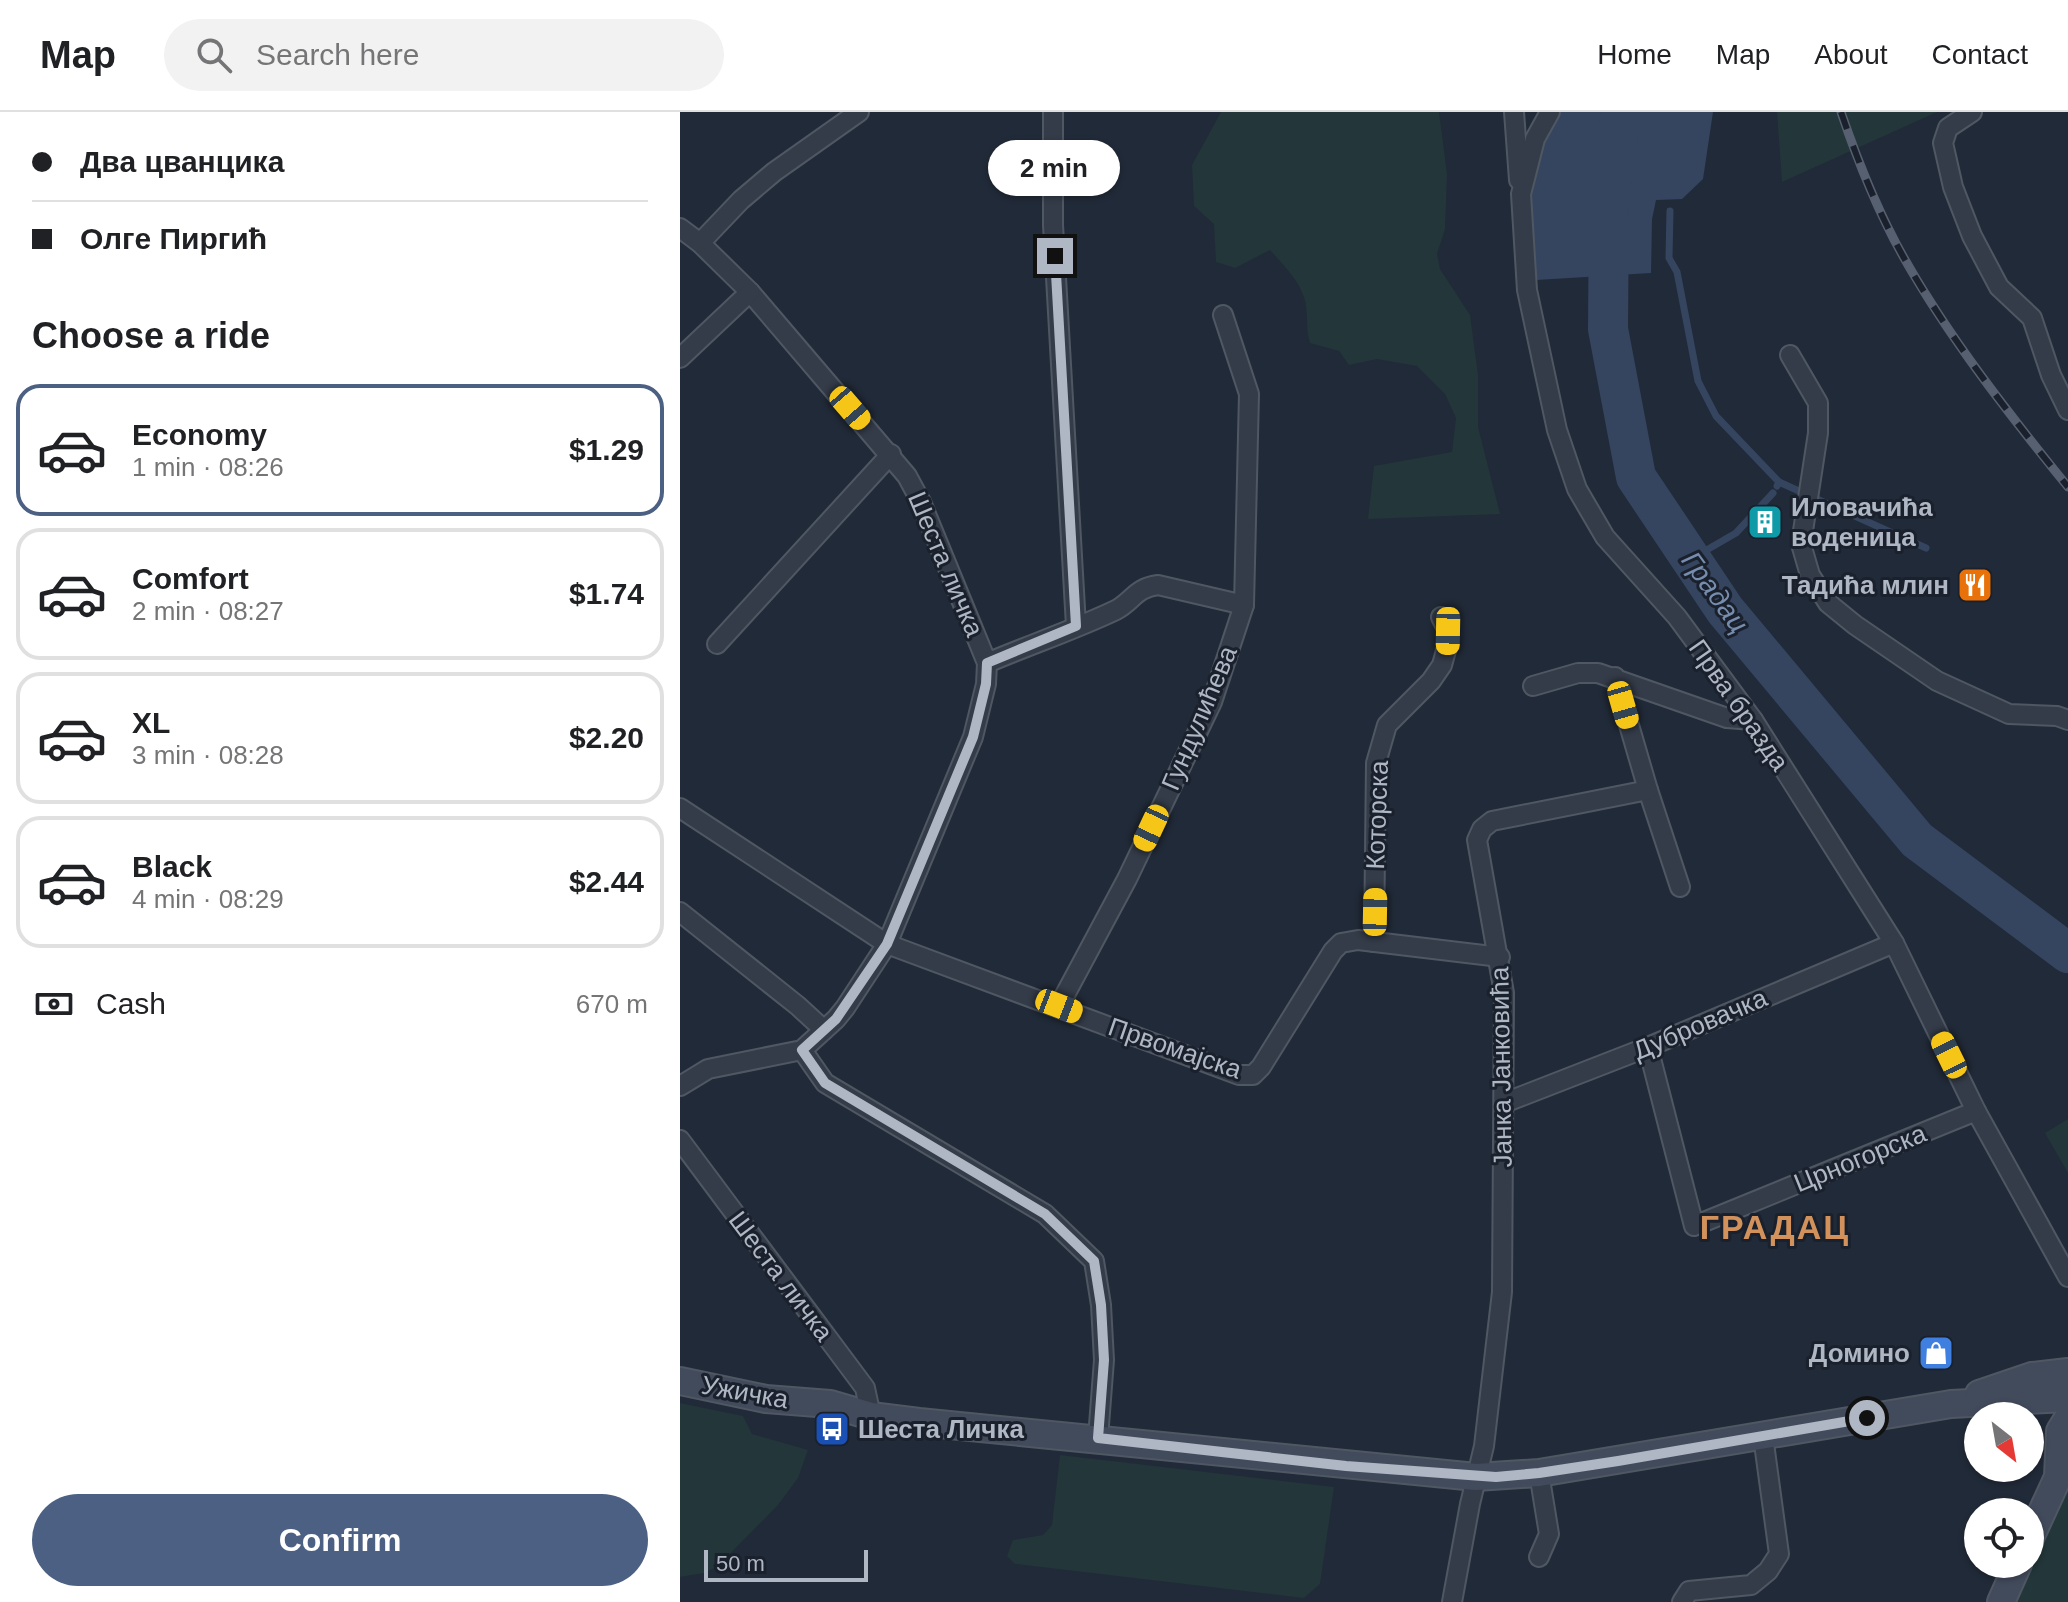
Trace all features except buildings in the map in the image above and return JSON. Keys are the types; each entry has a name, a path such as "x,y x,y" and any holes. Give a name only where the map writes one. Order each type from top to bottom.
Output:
{"main road":[{"name":"Ужичка","path":"1951,1404 2032,1376 2068,1372"},
{"name":"Ужичка","path":"680,1381 766,1399 830,1404 871,1416 1476,1477 1539,1473 1951,1404 2068,1398"},
{"path":"2044,1510 2063,1472 2060,1431 2068,1418"},
{"path":"2001,1602 2012,1578"}],"street":[{"path":"700,243 741,200 774,172 859,112"},
{"path":"1053,112 1053,225 1076,626"},
{"path":"1514,112 1521,194"},
{"name":"Прва бразда","path":"1550,112 1535,139 1521,194 1527,290 1557,430 1577,489 1605,537 1677,617 1753,720 1894,943 1976,1111 2068,1277"},
{"path":"1972,112 1948,128 1943,143 1953,187 1972,236 1999,287 2032,318 2051,375 2068,410"},
{"name":"Шеста личка","path":"680,228 700,243 750,292 907,476 921,502 987,663 986,684 973,737 887,944 845,1008 802,1050"},
{"path":"680,358 750,292"},
{"name":"Гундулићева","path":"1059,1006 1127,879 1212,702 1244,605 1249,394 1223,315"},
{"path":"1790,355 1818,403 1810,495 1801,544 1810,575 1828,603 1937,681 2009,714 2057,716 2068,720"},
{"path":"717,644 891,454"},
{"path":"987,663 1120,608 1138,590 1158,585 1244,605"},
{"name":"Которска","path":"1374,942 1376,763 1387,725 1431,681 1442,665 1448,631 1441,617"},
{"path":"1533,686 1578,673 1598,673 1727,718 1753,720"},
{"path":"1615,677 1680,887"},
{"name":"Јанка Јанковића","path":"1452,1602 1484,1446 1502,1292 1504,993 1477,840 1482,829 1492,821 1648,790"},
{"name":"Првомајска","path":"680,808 887,944 1239,1075 1253,1075 1261,1067 1341,943 1358,940 1500,957"},
{"path":"680,912 824,1030"},
{"name":"Дубровачка","path":"1504,1103 1648,1047 1894,943"},
{"name":"Црногорска","path":"1648,1047 1694,1226 1976,1111"},
{"path":"680,1086 708,1069 802,1050 825,1083 1045,1214 1094,1261 1101,1305 1104,1360 1098,1438"},
{"name":"Шеста личка","path":"680,1140 865,1388 871,1416"},
{"path":"1682,1602 1689,1591 1751,1585 1768,1571 1779,1554 1763,1436"},
{"path":"1539,1473 1549,1534 1539,1557"}],"shaded area":[{"path":"1221,112 1439,112 1447,174 1445,229 1437,254 1440,269 1470,315 1478,375 1478,427 1500,514 1368,519 1374,466 1452,452 1456,418 1445,394 1417,366 1377,359 1349,365 1339,351 1310,343 1301,290 1270,250 1235,268 1216,262 1214,224 1194,206 1192,165"},
{"path":"1777,112 1937,112 1782,182"},
{"path":"2068,1119 2068,1173 2045,1133"},
{"path":"680,1403 743,1416 752,1434 808,1450 798,1478 778,1505 718,1566 704,1573 680,1577"},
{"path":"1060,1455 1334,1487 1320,1584 1304,1598 1015,1564 1007,1556 1013,1540 1043,1535 1052,1525"},
{"path":"2068,1467 2068,1602 2001,1602 2019,1578 2044,1578 2044,1512"}],"water":[{"path":"1561,112 1713,112 1703,179 1682,199 1656,200 1652,219 1651,273 1536,280 1531,217 1534,170 1540,150"}],"waterway":[{"name":"Градац","path":"1621,112 1609,201 1608,329 1636,477 1725,610 1917,840 2068,953"},
{"path":"1670,211 1669,258 1677,272 1698,381 1716,416 1779,482 1777,486"},
{"path":"1779,482 1926,548"},
{"path":"1691,559 1736,533 1773,493"}],"railway":[{"path":"1841,112 1877,205 1922,288 1981,376 2068,487"}],"place":[{"name":"Иловачића воденица","path":"1765,522"},
{"name":"Тадића млин","path":"1975,585"},
{"name":"Домино","path":"1936,1353"},
{"name":"Шеста Личка","path":"832,1429"}],"district":[{"name":"ГРАДАЦ","path":"1775,1227"}],"route":[{"path":"1055,256 1076,626 987,663 986,684 973,737 887,944 836,1019 802,1050 812,1067 825,1083 1045,1214 1094,1261 1101,1305 1104,1360 1098,1438 1346,1466 1496,1477 1618,1461 1867,1418"}]}
